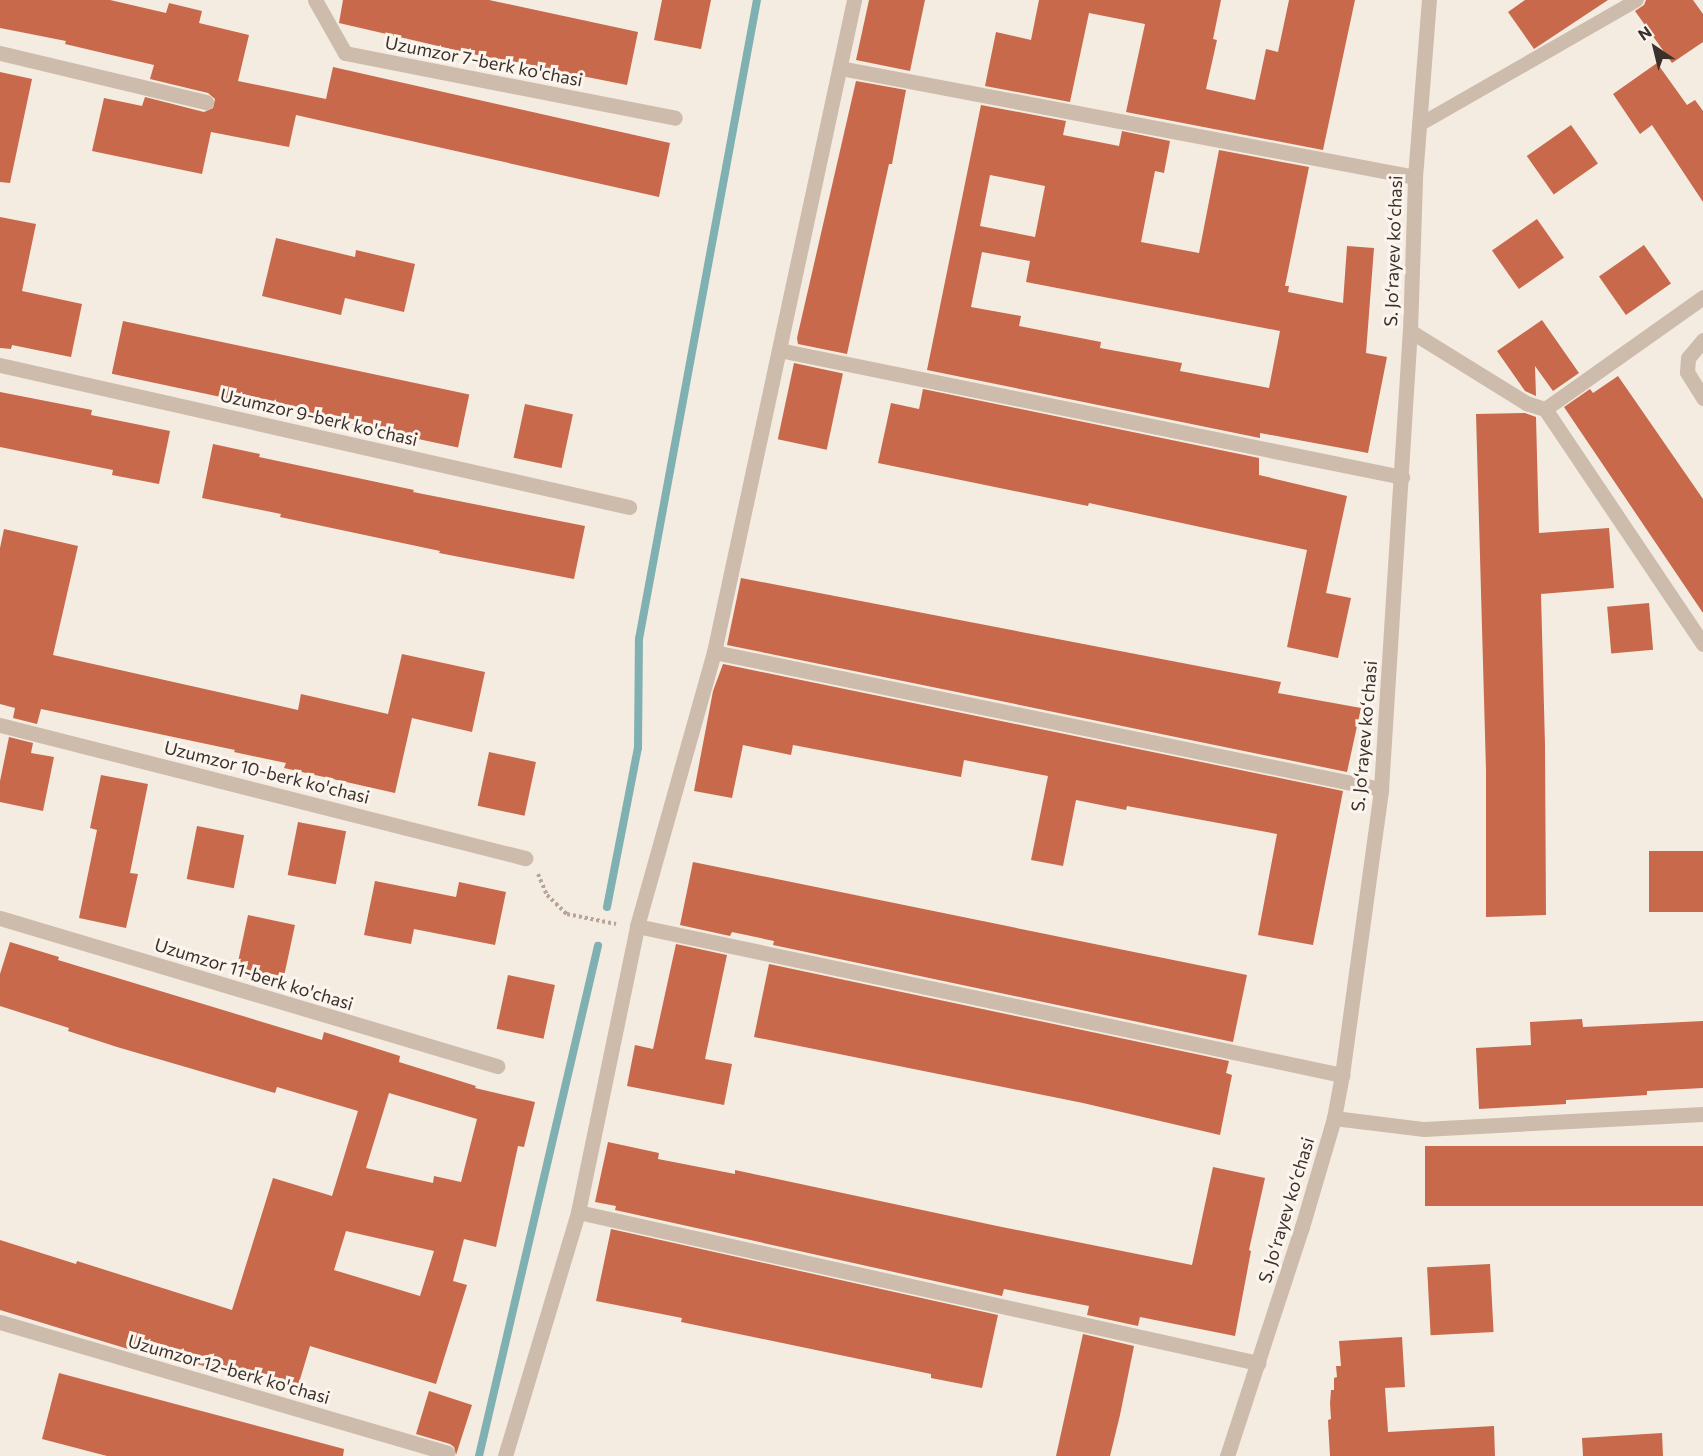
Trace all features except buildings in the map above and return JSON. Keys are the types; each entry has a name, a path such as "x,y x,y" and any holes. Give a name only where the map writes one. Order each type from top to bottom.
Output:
{"street":[{"name":"Uzumzor 7-berk ko'chasi","path":"315,0 345,53 675,118"},
{"path":"505,1456 578,1212 637,926 714,652 854,0"},
{"name":"S. Joʻrayev koʻchasi","path":"1227,1456 1334,1118 1342,1075 1381,789 1402,477 1419,125 1429,0"},
{"path":"0,53 206,102"},
{"path":"840,68 1416,177"},
{"path":"1545,409 1703,297"},
{"path":"1410,332 1526,403 1545,409 1703,644"},
{"path":"1703,340 1688,358 1687,372 1703,398"},
{"path":"779,350 1402,477"},
{"name":"Uzumzor 9-berk ko'chasi","path":"0,365 629,507"},
{"path":"714,652 1381,789"},
{"name":"Uzumzor 10-berk ko'chasi","path":"0,725 525,858"},
{"name":"Uzumzor 11-berk ko'chasi","path":"0,918 497,1066"},
{"path":"637,926 1342,1075"},
{"path":"1334,1118 1424,1129 1703,1114"},
{"path":"578,1212 1258,1364"},
{"name":"Uzumzor 12-berk ko'chasi","path":"0,1322 447,1453"}],"lane":[{"path":"1419,125 1637,0"}],"path":[{"path":"525,858 534,865 547,895 567,914 603,923"}],"waterway":[{"path":"607,907 638,748 639,639 757,0"},
{"path":"479,1456 598,946"}]}
